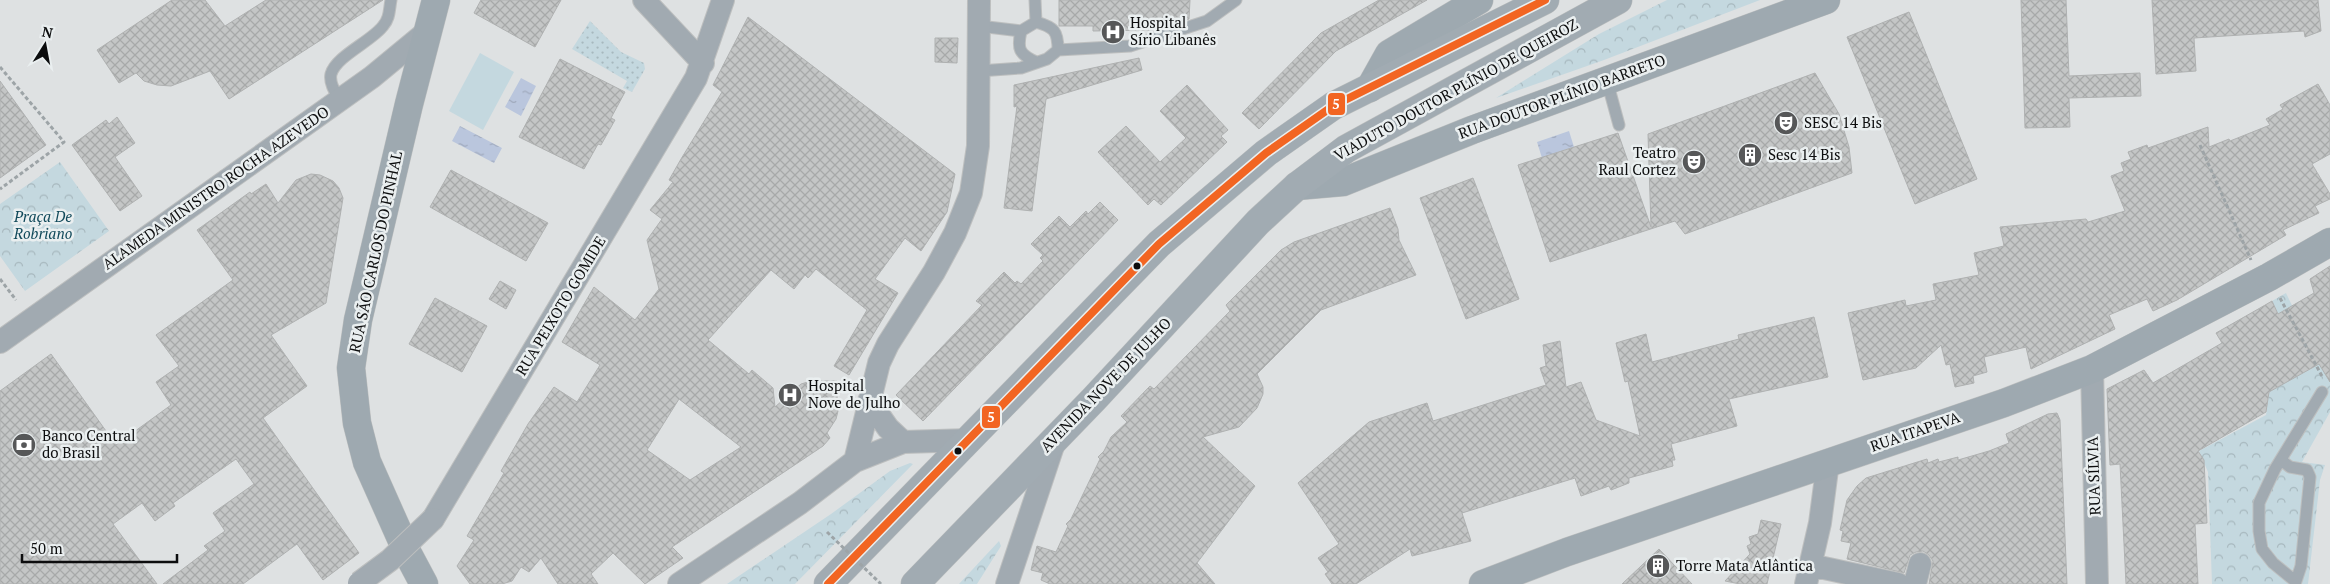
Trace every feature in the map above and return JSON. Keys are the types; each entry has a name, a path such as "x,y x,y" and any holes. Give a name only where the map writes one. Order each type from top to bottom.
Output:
{"main road":[{"name":"VIADUTO DOUTOR PLÍNIO DE QUEIROZ","path":"1297,186 1346,149 1618,0"},
{"path":"828,584 1159,244 1279,143 1333,106 1537,4"},
{"name":"AVENIDA NOVE DE JULHO","path":"915,584 1183,306 1258,222 1297,186"}],"street":[{"name":"RUA SÃO CARLOS DO PINHAL","path":"424,584 408,554 367,462 357,423 351,368 360,311 409,104 436,0"},
{"path":"644,0 703,63"},
{"name":"RUA PEIXOTO GOMIDE","path":"359,584 390,560 433,519 691,87 703,63 723,0"},
{"path":"855,461 879,363 888,344 934,272 955,233 971,193 978,146 979,0"},
{"path":"1370,88 1389,54 1479,0"},
{"name":"RUA DOUTOR PLÍNIO BARRETO","path":"1297,186 1343,182 1472,130 1826,0"},
{"name":"ALAMEDA MINISTRO ROCHA AZEVEDO","path":"0,342 340,100 429,30"},
{"name":"RUA ITAPEVA","path":"1483,584 1567,552 2004,402 2092,369 2261,270 2330,242"},
{"name":"RUA SÍLVIA","path":"2092,369 2097,584"},
{"path":"869,401 888,428 903,442"},
{"path":"1007,584 1056,437"},
{"path":"679,584 800,503 855,461 903,442 970,440"},
{"path":"1828,462 1820,523 1808,574 1898,584"}],"lane":[{"path":"340,100 332,87 332,74 338,64 382,28 389,17 391,0"},
{"path":"1035,0 1036,22"},
{"path":"979,71 1021,68 1047,59 1058,50 1130,46 1207,22 1236,0"},
{"path":"979,26 1021,31 1036,22 1050,26 1058,36 1058,50"},
{"path":"1021,31 1018,44 1024,56 1036,62"},
{"path":"1607,81 1619,125"},
{"path":"2281,460 2290,467 2307,470 2310,477 2301,566 2294,583 2273,563 2262,549 2258,531 2259,503 2281,460 2322,392"}],"path":[{"path":"0,67 64,142 0,189"},
{"path":"2200,145 2261,270 2323,378 2322,392"},
{"path":"0,279 16,300"},
{"path":"827,532 880,584"}],"green space":[{"path":"1667,0 1760,0 1604,60 1496,98 1599,34"},
{"path":"590,21 621,52 644,63 645,69 632,92 623,88 627,81 572,49"},
{"path":"480,53 514,72 483,130 449,111"},
{"name":"Praça De Robriano","path":"60,162 109,231 25,291 0,256 0,204"},
{"path":"2286,293 2321,366 2330,361 2330,412 2302,462 2325,465 2320,480 2308,584 2212,584 2208,472 2199,451 2266,415 2270,386 2289,336 2272,301"},
{"path":"910,463 913,464 795,584 727,584 831,514 890,471"},
{"path":"999,541 1001,546 977,584 959,584"}],"water":[{"path":"521,78 536,86 521,116 505,107"},
{"path":"460,126 502,148 494,163 452,141"},
{"path":"1569,131 1574,147 1542,158 1537,142"}],"building":[{"path":"172,0 205,0 225,26 266,0 383,0 229,99 210,71 171,86 157,85 144,81 136,73 119,83 97,50"},
{"path":"481,0 561,0 535,47 474,13"},
{"path":"1059,0 1190,0 1189,19 1154,30 1093,31 1093,26 1059,26"},
{"path":"1379,0 1427,0 1336,51 1259,129 1242,113 1321,33"},
{"path":"2021,0 2066,0 2069,76 2140,73 2141,96 2069,98 2070,127 2025,128"},
{"path":"2152,0 2318,0 2321,31 2305,37 2304,31 2194,38 2196,71 2156,74"},
{"path":"1909,12 1977,179 1915,204 1847,37"},
{"path":"748,17 955,174 947,212 921,251 905,238 875,279 898,293 849,375 834,366 867,310 816,269 808,278 805,275 794,289 771,270 708,340 749,374 752,370 773,388 775,407 801,384 811,381 837,381 838,411 836,419 827,433 830,438 823,446 672,547 683,558 645,584 613,553 591,574 598,584 558,584 541,558 529,572 521,567 512,581 502,584 470,584 457,566 474,540 467,536 504,473 501,471 528,424 554,387 577,402 600,365 562,342 594,287 635,320 659,289 647,240 662,219 650,210 673,182 669,180 722,92 713,85","holes":["679,399 741,447 690,480 647,450"]},
{"path":"935,38 958,38 957,63 935,62"},
{"path":"1139,58 1142,70 1046,99 1032,211 1004,208 1017,106 1014,107 1014,85"},
{"path":"560,59 625,92 611,118 615,120 601,145 598,144 584,169 519,137"},
{"name":"Sesc 14 Bis","path":"1815,73 1839,114 1849,147 1852,173 1685,234 1675,221 1550,262 1518,165 1618,133 1651,227 1648,134"},
{"path":"0,81 46,145 0,178"},
{"path":"2318,84 2330,105 2330,154 2312,164 2330,194 2330,199 2315,206 2319,213 2283,230 2286,235 2177,300 2153,311 2147,299 2109,315 2115,329 2031,369 2026,347 1984,357 1987,372 1973,376 1974,383 1955,387 1950,364 1946,365 1941,345 1916,368 1863,380 1848,313 1905,300 1906,306 1936,300 1933,284 1979,275 1974,253 2004,246 2000,227 2086,219 2088,222 2125,211 2111,176 2124,171 2121,163 2131,159 2128,152 2147,145 2148,148 2208,127 2209,147 2229,139 2230,141 2270,125 2266,119 2283,109 2280,105"},
{"path":"1187,85 1228,130 1221,136 1227,142 1161,205 1154,199 1148,205 1098,152 1126,126 1160,162 1186,138 1160,111"},
{"path":"117,117 135,143 115,157 142,196 120,211 72,145 106,120 109,124"},
{"path":"451,170 548,223 526,261 430,207"},
{"path":"311,174 320,175 333,181 339,188 343,198 326,303 271,335 307,386 263,418 359,553 323,580 297,544 243,584 163,584 208,550 204,546 225,531 213,513 254,484 236,459 173,503 175,506 155,521 142,503 113,524 157,584 0,584 0,391 51,354 116,445 171,405 156,382 179,366 156,335 233,280 197,230 250,192 251,194 266,184 278,203 296,180"},
{"path":"1473,178 1519,299 1466,319 1420,198"},
{"path":"1100,202 1118,220 923,421 896,395 982,305 976,301 1004,272 1015,283 1017,281 1021,284 1043,261 1040,258 1043,255 1031,244 1059,216 1070,227 1086,211 1088,214"},
{"path":"1390,208 1398,229 1399,240 1416,275 1321,310 1257,374 1263,387 1263,394 1257,408 1239,427 1203,437 1255,486 1197,563 1215,584 1050,584 1041,580 1043,573 1031,570 1037,546 1056,552 1068,526 1066,524 1071,519 1100,459 1098,457 1104,451 1111,437 1127,422 1121,416 1150,386 1154,389 1230,311 1226,305 1281,250 1294,242"},
{"path":"2330,266 2330,382 2319,364 2269,392 2266,412 2198,451 2204,460 2207,523 2195,524 2198,584 2126,584 2120,464 2110,465 2107,389 2144,370 2153,383 2222,343 2216,333 2272,301 2278,314 2314,293 2310,279"},
{"path":"500,281 516,290 506,309 489,299"},
{"path":"435,298 487,326 462,372 409,344"},
{"path":"1814,317 1828,377 1729,399 1737,426 1671,444 1675,460 1672,460 1673,466 1629,478 1629,483 1611,490 1609,486 1581,496 1575,478 1462,513 1471,541 1412,556 1410,549 1356,584 1332,584 1325,574 1328,572 1318,558 1339,544 1298,483 1369,422 1427,403 1433,421 1546,385 1540,368 1546,366 1543,345 1560,341 1566,387 1581,382 1596,420 1640,436 1628,381 1625,382 1616,343 1646,334 1652,362 1739,339 1738,335"},
{"path":"2057,413 2060,420 2067,584 1929,584 1933,561 1923,551 1910,555 1904,573 1847,559 1851,543 1841,541 1843,531 1840,530 1847,500 1857,486 1866,478 1927,459 1928,463 1938,459 1939,462 1958,457 1958,460 1989,451 2009,443 2006,434 2048,414"},
{"path":"1761,520 1781,524 1767,584 1740,584 1725,581 1750,554 1747,546 1751,544 1749,537 1758,534"},
{"name":"Torre Mata Atlântica","path":"1659,549 1692,584 1622,584"}],"transit line":[{"name":"5","path":"828,584 1159,244 1266,153 1333,106 1545,0"}],"place":[{"name":"Hospital Sírio Libanês","path":"1113,32"},
{"name":"SESC 14 Bis","path":"1786,123"},
{"name":"Sesc 14 Bis","path":"1750,155"},
{"name":"Teatro Raul Cortez","path":"1694,162"},
{"name":"Hospital Nove de Julho","path":"790,395"},
{"name":"Banco Central do Brasil","path":"24,445"},
{"name":"Torre Mata Atlântica","path":"1658,566"}]}
